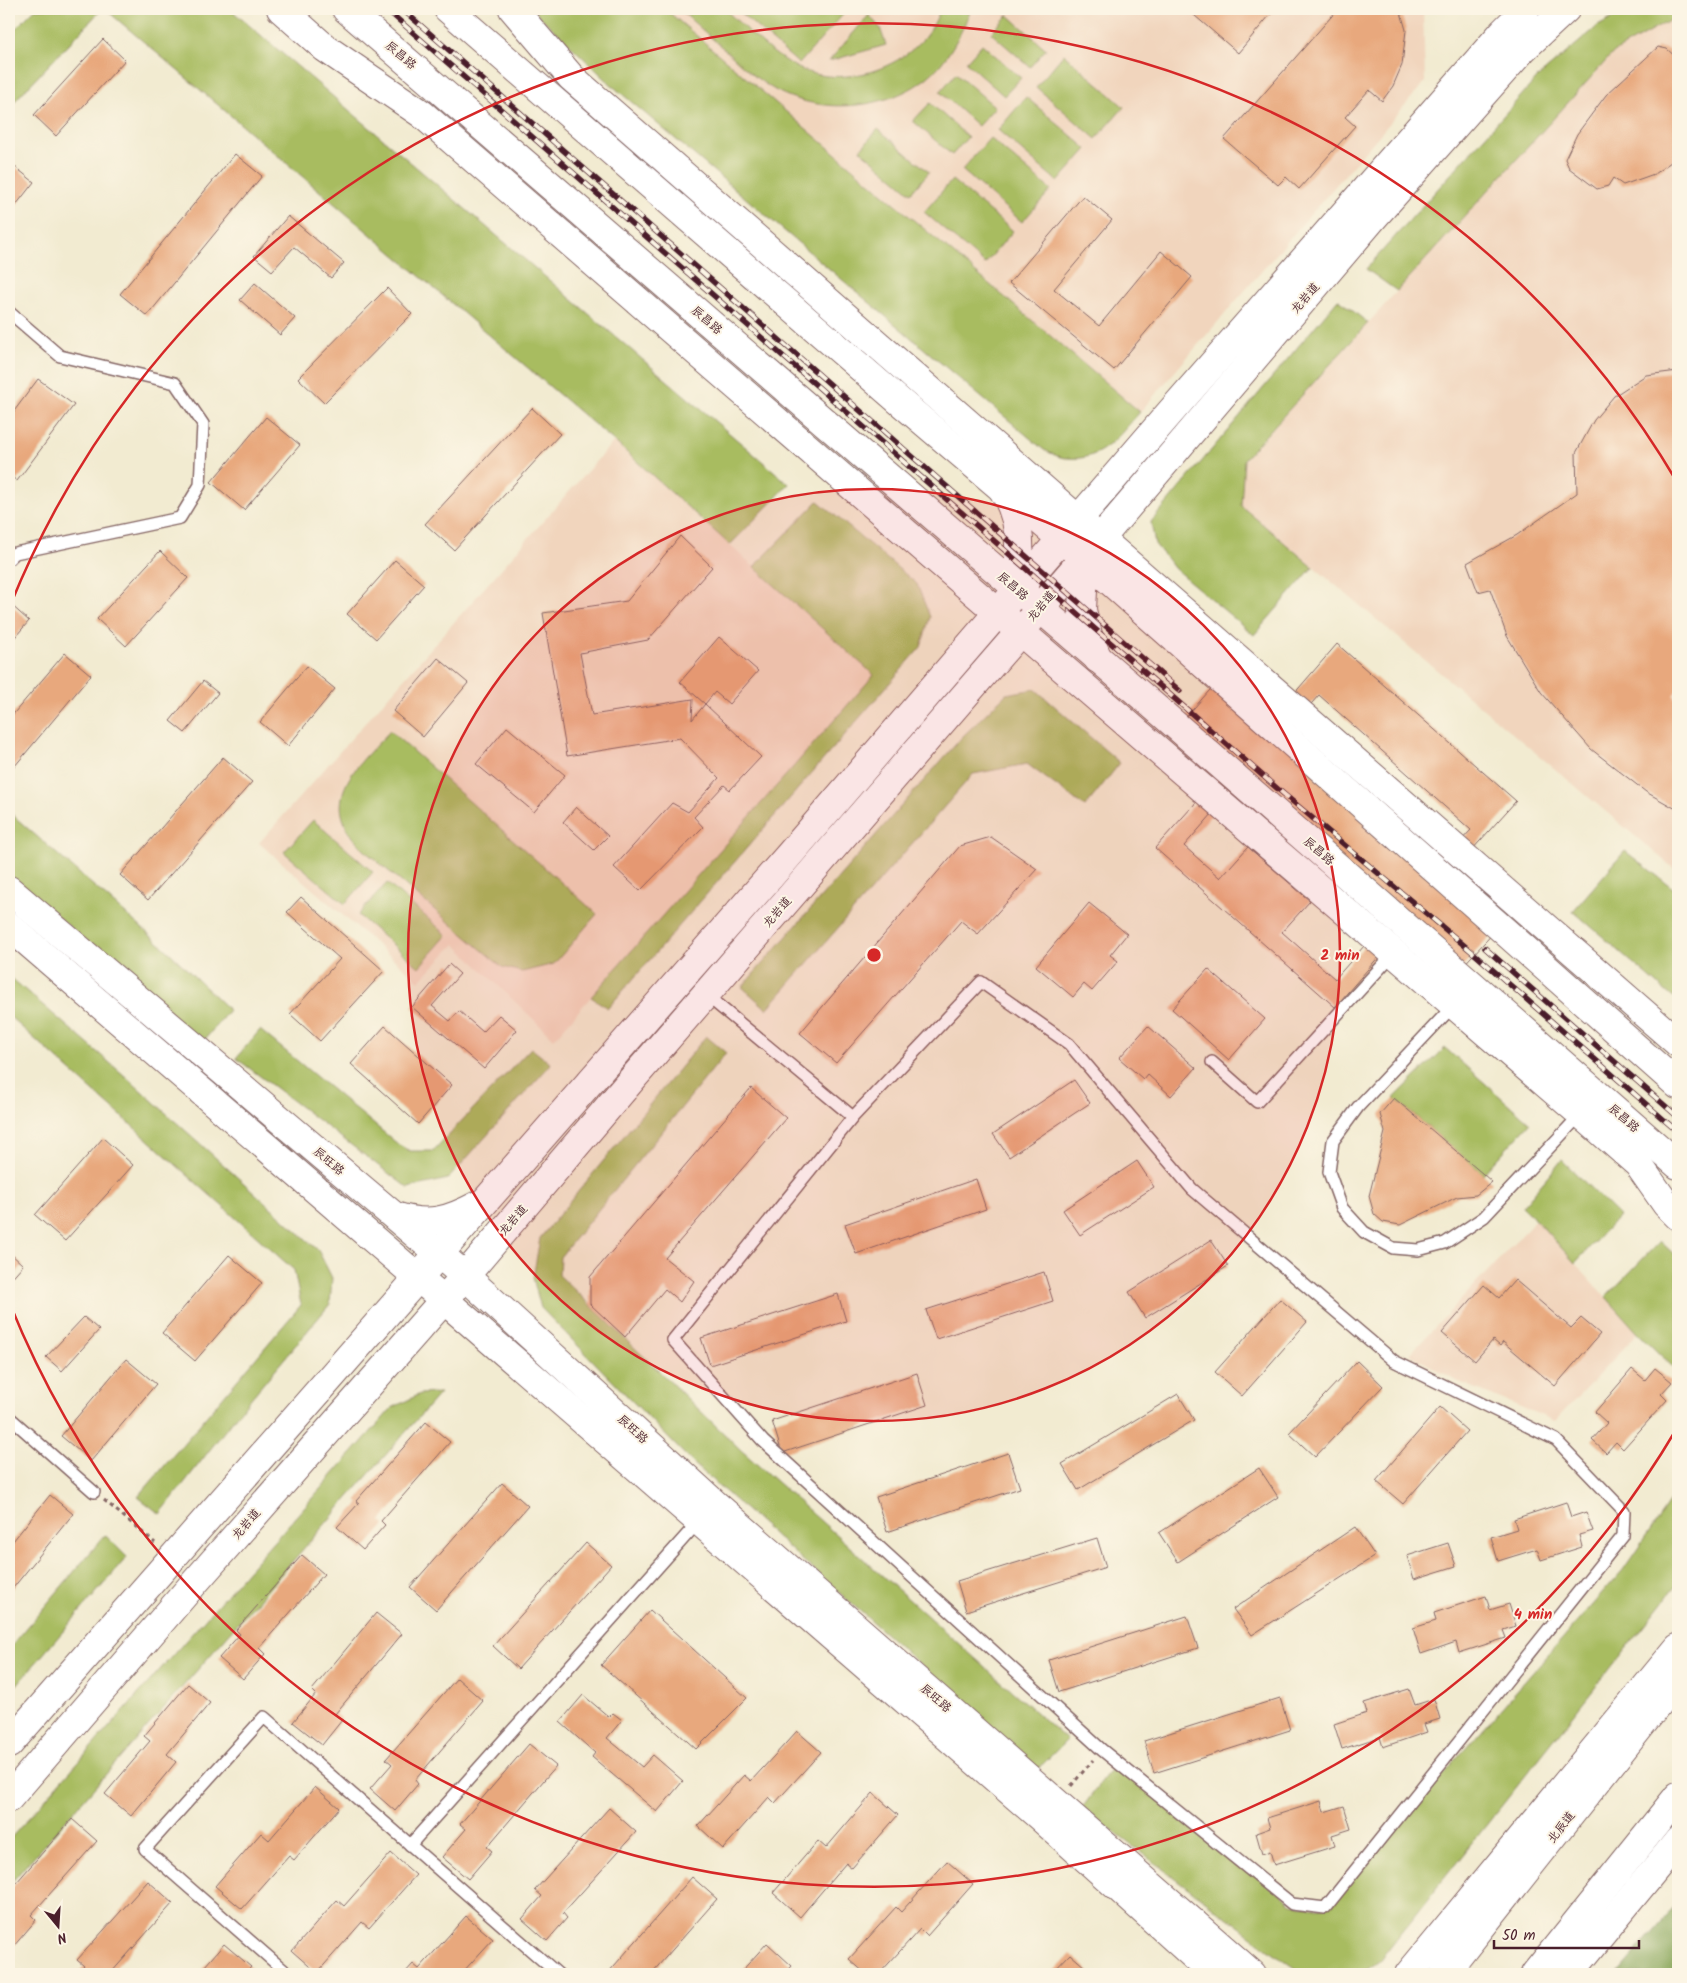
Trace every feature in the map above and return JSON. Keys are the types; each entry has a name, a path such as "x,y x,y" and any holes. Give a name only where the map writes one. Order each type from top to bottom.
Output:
{"main road":[{"path":"281,9 326,48 422,114 1012,606 1044,653 1638,1164 1666,1204 1678,1216"},
{"name":"辰昌路","path":"346,9 1012,606"},
{"path":"448,9 1003,490 1082,536 1678,1043"},
{"path":"472,9 541,89"},
{"path":"513,9 571,76 1082,536 1678,1085"},
{"path":"1525,9 1558,14"},
{"name":"龙岩道","path":"1012,606 1038,608 1082,536 1097,498 1525,9"},
{"name":"龙岩道","path":"9,1744 439,1252 790,854 1012,606 1082,536 1374,217 1523,49 1558,14"},
{"path":"989,668 998,652 1012,606 1019,536 1017,519 1012,504 1003,490"},
{"path":"1082,536 1082,610 1088,635 1098,659"},
{"name":"辰昌路","path":"1038,608 1678,1165"},
{"path":"989,668 1028,654 1069,652 1098,659"},
{"name":"龙岩道","path":"9,1798 443,1304 512,1220 989,668"},
{"name":"辰旺路","path":"9,890 439,1252 518,1324 707,1513 1214,1974"},
{"name":"辰旺路","path":"9,926 418,1277 443,1304 707,1513 1056,1803 1252,1974"},
{"path":"1431,949 1454,1006"},
{"path":"394,1216 414,1222 433,1222 450,1218 484,1202"},
{"path":"377,1242 393,1249 412,1252 439,1252 477,1238 512,1220"},
{"path":"362,1342 393,1323 443,1304 477,1307 491,1311 518,1324"},
{"path":"1410,1974 1678,1648"},
{"name":"北辰道","path":"1444,1974 1678,1679"},
{"path":"1535,1974 1678,1796"},
{"path":"1570,1974 1678,1841"}],"lane":[{"path":"9,312 60,356 175,383 203,424 200,486 180,518 15,553 9,559"},
{"path":"1212,1062 1257,1102 1394,953"},
{"path":"982,982 1069,1044 1192,1189 1394,1361 1556,1440 1624,1511 1623,1536 1325,1908 1292,1904 1102,1750 763,1442 673,1340 853,1117 982,982"},
{"path":"706,995 853,1117"},
{"path":"1454,1006 1358,1107 1333,1141 1329,1172 1342,1208 1364,1232 1393,1248 1418,1250 1445,1243 1484,1217 1581,1114"},
{"path":"9,1417 94,1492"},
{"path":"410,1845 707,1513"},
{"path":"288,1974 145,1849 264,1717 558,1974"}],"path":[{"path":"94,1492 172,1557"},
{"path":"1056,1803 1102,1750"}],"shaded area":[{"path":"665,9 1423,9 1425,82 1140,412"},
{"path":"1678,16 1678,872 1241,506 1244,460 1614,52"},
{"path":"614,441 874,675 554,1039 455,944 419,981 259,843"},
{"path":"1536,1220 1638,1333 1555,1421 1457,1381 1410,1354"}],"green space":[{"path":"35,9 102,9 9,107 9,35"},
{"path":"105,9 230,9 789,484 730,545 614,441"},
{"path":"532,9 665,9 1140,412 1117,438 1090,456 1064,458 1044,450 615,88"},
{"path":"679,9 724,9 769,49 788,63 818,75 839,76 861,74 882,68 901,58 918,44 931,28 940,9 971,9 950,52 940,65 924,80 905,92 884,100 839,106 816,104 795,99 775,90 758,79"},
{"path":"736,9 848,9 799,64"},
{"path":"1630,9 1678,9 1678,16 1614,52 1397,291 1366,269 1538,77 1598,26"},
{"path":"869,15 880,28 886,45 829,61"},
{"path":"1008,15 1046,49 1030,67 991,33"},
{"path":"982,44 1021,78 1004,96 966,62"},
{"path":"1064,54 1124,107 1096,139 1036,87"},
{"path":"956,73 995,107 978,126 940,92"},
{"path":"1026,97 1087,149 1058,182 998,130"},
{"path":"930,103 968,137 952,155 913,121"},
{"path":"878,129 929,172 911,193 860,150"},
{"path":"990,138 1051,190 1022,222 962,170"},
{"path":"952,180 1013,231 985,264 924,212"},
{"path":"1338,299 1368,323 1244,459 1241,506 1313,567 1254,635 1175,569 1155,544 1151,522"},
{"path":"818,501 917,584 930,617 921,647 608,1008 591,997 874,675 754,567"},
{"path":"1035,689 1120,763 1085,807 1027,764 973,774 767,1009 742,987 963,736 1006,694"},
{"path":"390,731 597,914 554,964 522,972 502,967 365,851 350,833 343,818 341,804 344,790 350,777 359,765"},
{"path":"9,812 167,950 229,1010 202,1043 9,874"},
{"path":"313,820 373,872 345,904 284,852"},
{"path":"1625,851 1678,892 1678,1002 1573,911"},
{"path":"387,883 447,935 419,967 358,915"},
{"path":"9,976 125,1076 318,1250 332,1278 330,1304 237,1415 160,1514 138,1497 301,1305 294,1270 9,1016"},
{"path":"260,1030 399,1145 410,1151 433,1151 531,1048 551,1064 448,1179 408,1188 236,1058"},
{"path":"706,1036 726,1053 560,1257 559,1275 742,1451 1067,1740 1038,1769 692,1462 541,1308 533,1278 540,1238"},
{"path":"1445,1048 1530,1123 1483,1174 1394,1098"},
{"path":"1562,1160 1619,1216 1575,1263 1522,1207"},
{"path":"1660,1241 1678,1258 1678,1372 1638,1333 1606,1297"},
{"path":"440,1393 9,1885 9,1840 392,1408 420,1394"},
{"path":"1678,1490 1678,1583 1378,1962 1360,1974 1302,1974 1082,1808 1116,1762 1292,1904 1325,1908 1623,1570"},
{"path":"105,1535 127,1557 9,1694 9,1649"},
{"path":"1678,1902 1678,1974 1617,1974"}],"building":[{"path":"1187,9 1275,9 1238,53"},
{"path":"1338,9 1400,9 1406,30 1402,65 1393,86 1382,101 1369,90 1345,117 1355,126 1299,189 1286,177 1278,185 1224,139"},
{"path":"103,39 125,60 56,136 34,115"},
{"path":"1658,47 1667,49 1678,59 1678,157 1654,174 1623,185 1613,178 1608,186 1597,189 1569,168 1565,159 1577,134 1606,95"},
{"path":"235,154 262,176 147,316 120,294"},
{"path":"9,162 34,182 9,214"},
{"path":"1083,196 1112,220 1054,289 1099,326 1161,251 1192,277 1114,370 1009,283"},
{"path":"288,216 344,263 331,278 294,247 272,271 254,256"},
{"path":"255,283 295,318 280,335 240,300"},
{"path":"387,288 412,314 324,403 298,378"},
{"path":"1678,371 1678,689 1673,695 1678,701 1678,810 1646,792 1591,749 1541,692 1507,636 1490,589 1478,592 1467,563 1517,535 1577,493 1576,453 1594,420 1614,396 1646,375"},
{"path":"38,379 74,405 17,481 9,475 9,418"},
{"path":"532,408 560,434 454,550 425,524"},
{"path":"266,417 300,445 244,510 211,482"},
{"path":"680,536 712,567 648,640 580,653 592,715 693,699 692,720 705,704 761,757 730,790 724,785 694,817 703,827 640,891 614,867 672,803 688,812 719,778 680,738 567,756 543,613 627,601"},
{"path":"160,551 188,578 126,646 97,619"},
{"path":"395,560 424,585 376,639 347,614"},
{"path":"9,603 29,621 9,644"},
{"path":"719,637 758,671 729,704 715,692 705,704 680,682"},
{"path":"1337,644 1516,801 1444,881 1497,929 1459,970 1407,924 1335,1007 1155,848 1228,767 1179,725 1217,682 1267,725","holes":["1319,695 1471,830 1433,871 1282,737","1242,780 1394,912 1335,979 1282,932 1310,901 1248,847 1220,878 1184,846"]},
{"path":"65,653 91,675 9,773 9,719"},
{"path":"438,658 468,683 423,737 393,711"},
{"path":"307,666 335,689 288,746 260,722"},
{"path":"203,681 218,693 185,733 170,721"},
{"path":"507,727 565,775 534,812 476,764"},
{"path":"223,757 252,782 148,900 120,875"},
{"path":"576,807 608,836 594,850 563,822"},
{"path":"991,837 1037,869 978,934 961,921 836,1063 800,1033 960,846"},
{"path":"301,897 384,971 320,1041 290,1014 340,959 287,912"},
{"path":"1089,903 1127,934 1110,955 1118,961 1092,991 1084,984 1073,997 1036,966"},
{"path":"449,964 460,974 432,1006 450,1021 459,1011 483,1032 499,1015 517,1030 484,1069 412,1007"},
{"path":"1208,969 1265,1019 1229,1060 1172,1009"},
{"path":"385,1026 452,1085 418,1124 351,1064"},
{"path":"1148,1026 1196,1068 1171,1096 1147,1074 1143,1079 1119,1058"},
{"path":"1074,1080 1090,1103 1009,1157 993,1134"},
{"path":"751,1088 786,1118 665,1258 694,1281 680,1302 665,1289 625,1337 590,1304 590,1277"},
{"path":"1394,1098 1492,1182 1476,1195 1457,1197 1400,1225 1383,1222 1374,1214 1369,1196 1385,1132 1380,1114"},
{"path":"103,1138 133,1165 65,1241 35,1215"},
{"path":"1137,1161 1154,1187 1080,1235 1063,1210"},
{"path":"976,1179 986,1209 856,1254 845,1224"},
{"path":"1211,1240 1228,1266 1145,1318 1129,1292"},
{"path":"9,1252 23,1265 9,1281"},
{"path":"229,1255 262,1283 195,1361 162,1333"},
{"path":"1044,1272 1053,1301 936,1339 926,1310"},
{"path":"1515,1280 1571,1328 1581,1318 1600,1334 1555,1386 1503,1342 1500,1346 1493,1340 1475,1361 1442,1333 1484,1285 1499,1298"},
{"path":"838,1294 846,1321 710,1365 701,1338"},
{"path":"1280,1299 1307,1322 1242,1396 1215,1372"},
{"path":"84,1317 99,1330 62,1371 46,1357"},
{"path":"126,1359 156,1384 91,1461 61,1436"},
{"path":"1357,1361 1383,1386 1315,1457 1289,1433"},
{"path":"1655,1368 1672,1382 1661,1394 1667,1400 1623,1449 1616,1442 1606,1453 1592,1440 1607,1423 1595,1412 1632,1369 1645,1380"},
{"path":"917,1373 927,1405 782,1453 772,1421"},
{"path":"1178,1394 1194,1420 1078,1490 1062,1464"},
{"path":"1440,1407 1467,1431 1403,1504 1376,1481"},
{"path":"426,1422 450,1442 381,1521 385,1525 363,1550 337,1527 359,1503 356,1501"},
{"path":"1008,1453 1020,1488 887,1532 876,1497"},
{"path":"1259,1468 1278,1497 1178,1562 1159,1533"},
{"path":"502,1483 528,1506 436,1610 410,1587"},
{"path":"50,1495 73,1514 9,1593 9,1546"},
{"path":"1566,1502 1571,1517 1586,1512 1593,1531 1579,1535 1582,1547 1541,1560 1537,1549 1498,1561 1491,1537 1517,1529 1514,1519"},
{"path":"1355,1527 1375,1556 1252,1635 1233,1609"},
{"path":"1097,1538 1106,1567 966,1611 957,1581"},
{"path":"586,1543 611,1565 518,1669 493,1646"},
{"path":"1448,1543 1456,1566 1414,1579 1407,1556"},
{"path":"302,1555 324,1574 259,1648 265,1654 243,1679 219,1658 240,1634 236,1630"},
{"path":"1486,1596 1490,1610 1509,1604 1516,1626 1503,1630 1506,1638 1459,1653 1456,1642 1421,1654 1413,1628 1436,1621 1434,1613"},
{"path":"650,1610 747,1698 696,1749 601,1665"},
{"path":"376,1613 402,1634 335,1714 342,1720 322,1745 293,1722 316,1694 312,1690"},
{"path":"1187,1616 1198,1648 1059,1692 1049,1660"},
{"path":"457,1678 483,1701 415,1780 418,1784 395,1811 370,1789 392,1764 386,1759"},
{"path":"188,1684 210,1703 167,1754 176,1762 131,1816 105,1794 150,1741 144,1736"},
{"path":"1409,1689 1415,1705 1434,1699 1440,1719 1424,1724 1427,1732 1383,1747 1380,1737 1342,1749 1334,1724 1367,1713 1364,1703"},
{"path":"583,1695 609,1717 613,1713 622,1720 607,1738 642,1767 653,1755 683,1781 657,1812 592,1757 595,1753 560,1722"},
{"path":"1280,1698 1290,1730 1154,1773 1144,1741"},
{"path":"797,1731 821,1752 775,1803 769,1797 723,1849 698,1826 744,1775 751,1781"},
{"path":"529,1744 556,1766 487,1847 492,1851 468,1879 442,1857 466,1829 460,1824"},
{"path":"315,1787 339,1808 294,1860 289,1856 242,1909 215,1886 261,1833 269,1840"},
{"path":"873,1793 898,1815 852,1868 846,1863 800,1917 773,1893 818,1841 826,1848"},
{"path":"1321,1801 1324,1812 1344,1806 1351,1829 1332,1835 1335,1846 1274,1865 1270,1851 1262,1854 1256,1833 1270,1828 1267,1818"},
{"path":"609,1808 636,1832 563,1913 567,1918 547,1941 522,1919 542,1896 535,1890"},
{"path":"72,1819 97,1841 31,1915 36,1920 13,1947 9,1943 9,1891"},
{"path":"391,1853 416,1875 369,1928 362,1922 317,1973 292,1951 337,1900 344,1906"},
{"path":"947,1861 973,1884 927,1936 920,1929 879,1974 866,1974 849,1959 896,1907 901,1912"},
{"path":"692,1877 717,1899 651,1974 607,1974"},
{"path":"148,1881 173,1903 110,1974 77,1974 84,1966 77,1960"},
{"path":"466,1916 493,1939 461,1974 404,1974 413,1964 419,1969"},
{"path":"767,1943 792,1966 785,1974 739,1974"},
{"path":"224,1944 251,1967 245,1974 198,1974"},
{"path":"1070,1954 1093,1974 1051,1974"}],"railway":[{"path":"386,9 1279,790 1477,956 1678,1132"},
{"path":"402,9 1180,691"},
{"path":"1485,948 1678,1117"}]}
